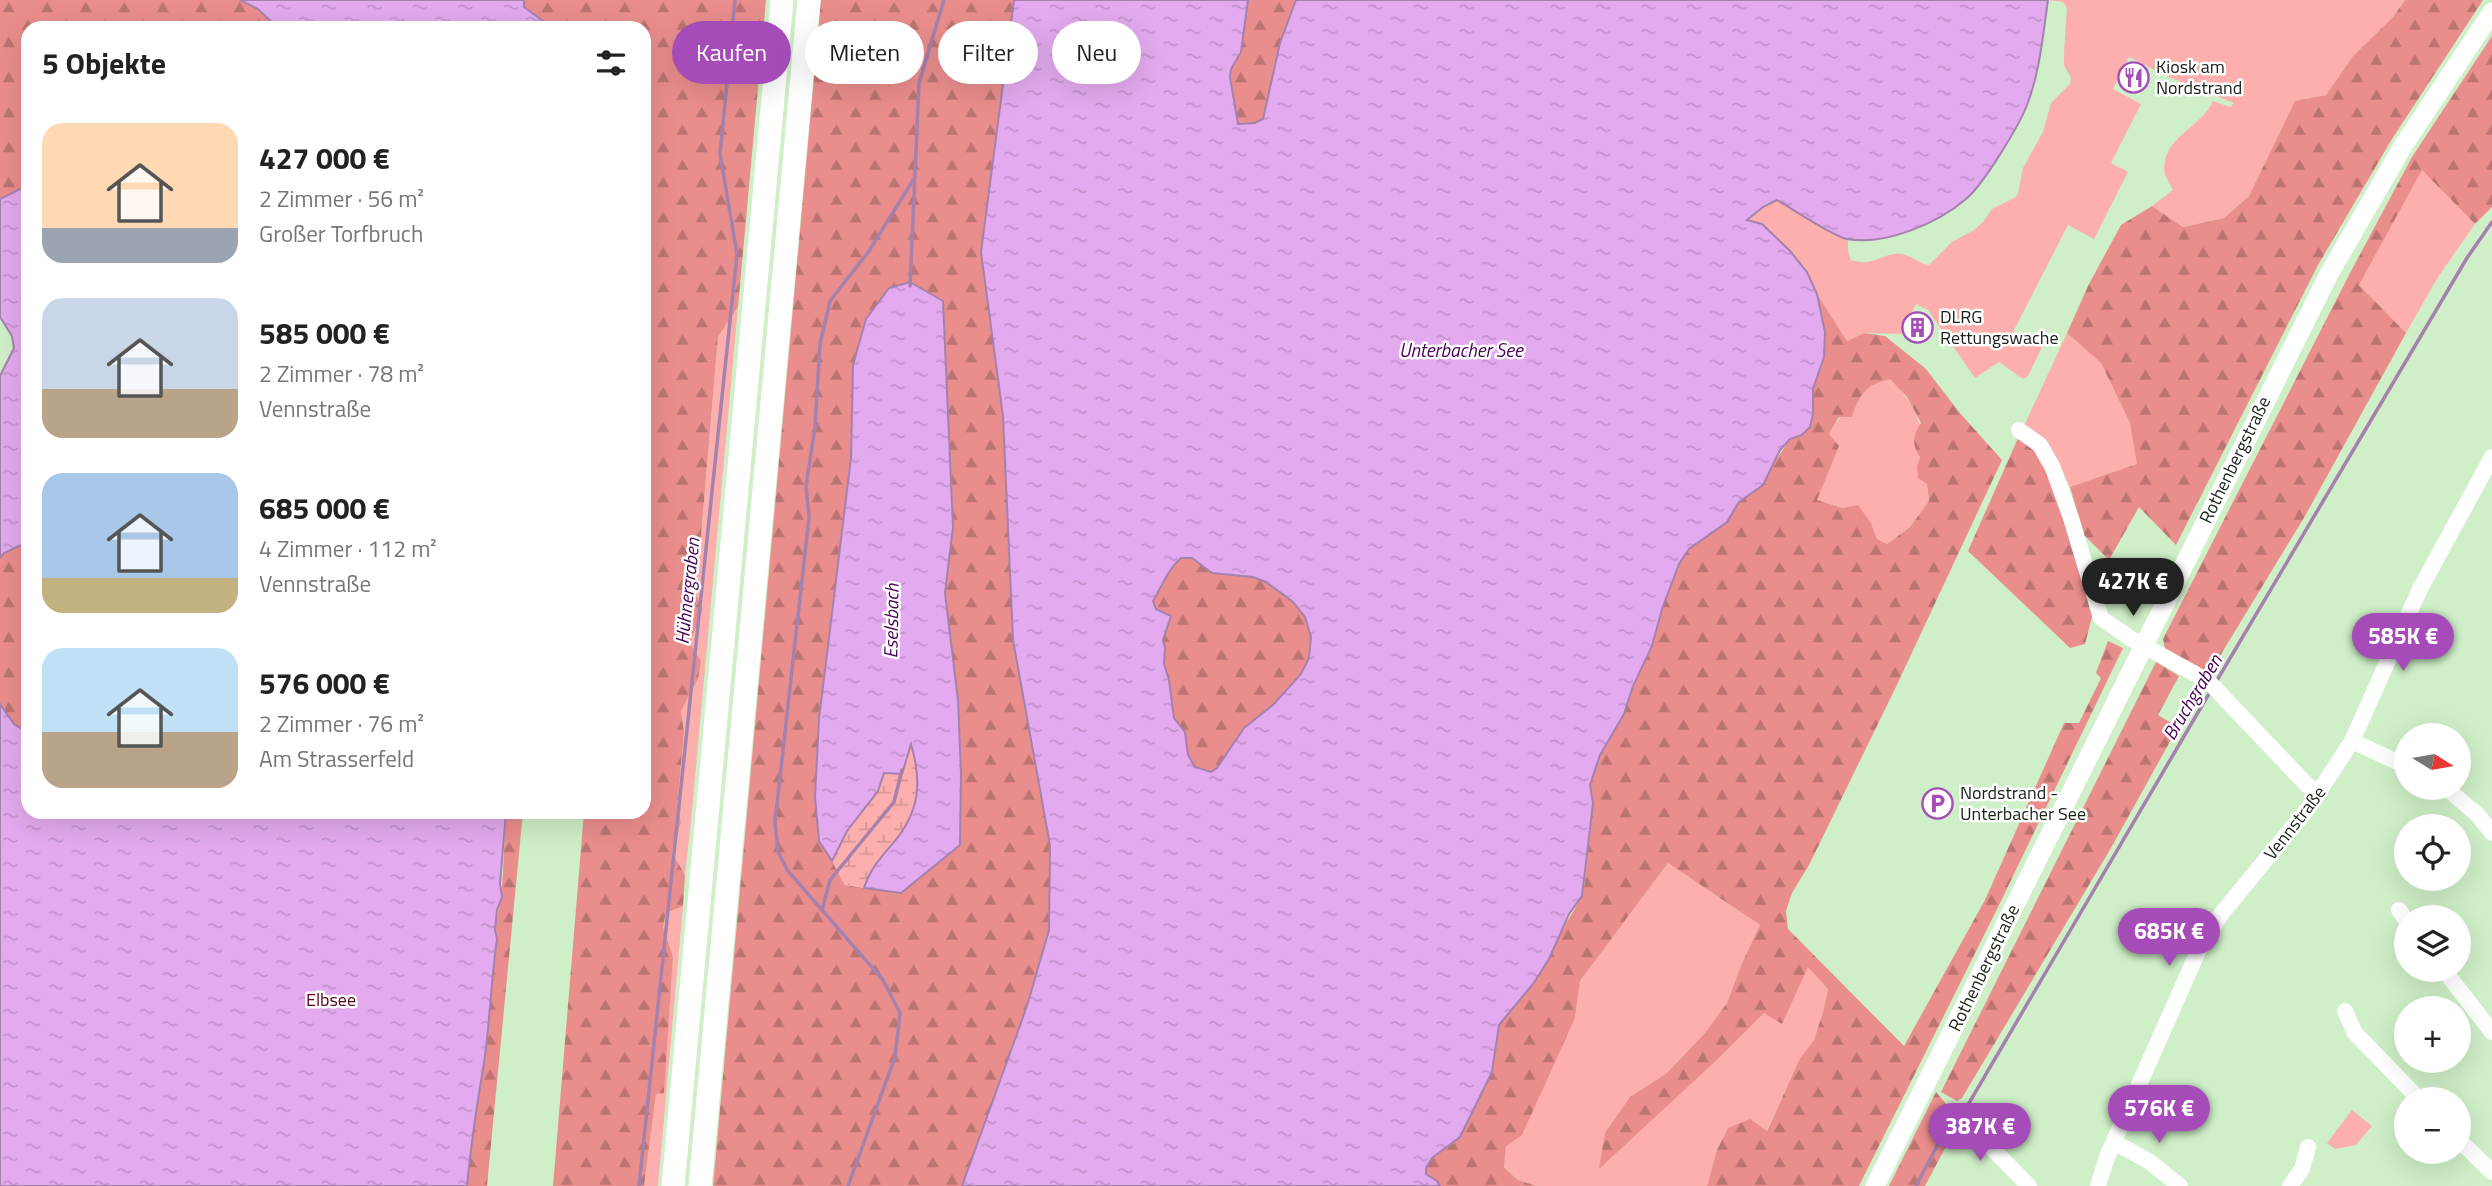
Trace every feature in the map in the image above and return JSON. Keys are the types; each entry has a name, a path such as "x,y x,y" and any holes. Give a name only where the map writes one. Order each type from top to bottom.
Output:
{"highway":[{"path":"673,1186 782,0"},
{"path":"700,1186 809,0"}],"main road":[{"name":"Rothenbergstraße","path":"1875,1186 2329,274 2403,146 2492,12"}],"street":[{"path":"2019,430 2040,445 2053,468 2101,618 2208,681 2307,785 2319,793"},
{"name":"Vennstraße","path":"2098,1186 2114,1142 2200,947 2222,913 2319,793 2352,741 2420,589 2492,457"},
{"path":"2352,741 2394,760"},
{"path":"2460,800 2492,832"},
{"path":"2453,982 2492,1032"},
{"path":"2345,1011 2355,1033 2407,1087"},
{"path":"1977,1119 1978,1134 2029,1186"},
{"path":"2114,1142 2150,1161 2180,1186"},
{"path":"2290,1186 2302,1169 2308,1147"},
{"path":"2471,1152 2492,1172"}],"green space":[{"path":"0,0 240,0 258,9 271,21 21,21 21,188 0,199"},
{"path":"524,0 766,0 764,21 672,21 672,84 758,84 738,307 718,337 696,595 703,609 690,643 701,661 698,679 681,711 684,732 677,809 681,822 672,852 685,875 683,906 666,913 663,927 673,957 664,1093 656,1094 644,1186 553,1186 583,819 651,819 651,21 543,21 523,7"},
{"path":"821,0 1014,0 1011,21 938,21 938,84 1003,84 981,252 1003,416 1013,640 1050,845 1049,930 1027,1006 962,1186 713,1186 813,84 924,84 924,21 819,21","holes":["910,282 943,301 953,527 945,593 958,700 960,845 901,893 845,885 832,861 853,365"]},
{"path":"1248,0 1296,0 1280,43 1263,119 1255,123 1238,124 1230,77 1231,69 1241,52"},
{"path":"2048,0 2405,0 2393,17 2353,56 2326,95 2295,101 2249,196 2224,218 2183,227 2152,206 2173,190 2164,171 2166,157 2170,148 2213,101 2230,107 2234,103 2171,78 2129,57 2113,89 2141,104 2111,163 2128,172 2094,239 2068,225 2013,332 2042,347 2028,376 2023,379 1999,362 1975,378 1928,310 1916,304 1901,334 1864,333 1847,341 1817,294 1807,272 1790,251 1769,230 1747,221 1763,207 1777,200 1848,239 1851,260 1867,262 1902,254 1929,265 1952,242 1983,222 1992,209 2016,197 2023,168 2043,132 2051,103 2070,84 2071,78 2064,65 2067,8 2063,2"},
{"path":"2405,0 2483,0 2392,139 2318,265 2176,545 2139,507 2109,560 2084,535 2070,487 2137,464 2130,423 2101,363 2067,333 2089,284 2121,225 2152,206 2183,227 2224,218 2249,196 2295,101 2326,95 2353,56 2393,17"},
{"path":"2492,36 2492,207 2475,224 2422,170 2359,285 2406,333 2305,516 2209,674 2165,649 2163,639 2412,157"},
{"path":"2422,169 2475,224 2438,277 2406,333 2359,285"},
{"path":"1817,294 1847,341 1864,333 1885,336 1926,369 1959,412 2002,460 1894,691 1809,865 1792,893 1786,911 1788,929 1904,1046 1985,900 2064,723 2079,723 2101,678 2096,673 2108,641 2123,648 1859,1186 1707,1186 1717,1150 1728,1128 1750,1119 1767,1131 1800,1058 1814,1040 1828,989 1808,967 1782,1024 1764,1013 1599,1169 1605,1133 1630,1097 1667,1073 1704,1034 1727,1003 1760,925 1668,863 1580,981 1575,1018 1522,1135 1506,1146 1504,1167 1518,1180 1537,1186 1440,1186 1426,1174 1426,1168 1432,1158 1454,1143 1464,1129 1492,1072 1499,1025 1523,996 1577,905 1584,888 1593,803 1590,785 1600,756 1624,714 1633,686 1652,646 1679,564 1689,549 1727,522 1739,502 1754,492 1790,439 1802,435 1813,414 1813,389 1823,363 1825,332","holes":["1890,379 1907,397 1921,423 1914,444 1920,457 1917,466 1918,478 1927,484 1929,501 1910,527 1887,544 1877,539 1871,523 1858,505 1843,508 1817,500 1839,446 1829,434 1839,417 1852,417 1865,392 1882,381"]},
{"path":"738,307 685,875 672,852 681,822 677,809 684,732 681,711 698,679 690,644 703,609 696,595 718,337"},
{"path":"2067,333 2101,363 2130,423 2138,465 2070,487 2051,453 2024,426"},
{"path":"1890,378 1907,398 1918,418 1922,440 1917,466 1927,484 1929,501 1910,527 1887,544 1877,539 1871,523 1843,508 1817,500 1826,476 1829,434 1840,417 1852,417 1861,396 1869,387"},
{"path":"2019,436 2037,447 2050,471 2093,613 2085,644 2070,648 1968,551"},
{"path":"21,545 21,728 14,724 0,704 0,558 3,553"},
{"path":"1181,558 1192,558 1212,573 1253,577 1266,582 1293,602 1305,617 1311,637 1309,658 1301,674 1274,704 1244,728 1217,768 1211,772 1195,767 1188,755 1185,732 1174,718 1164,664 1163,640 1168,626 1164,612 1156,609 1153,600 1169,572"},
{"path":"2156,662 2179,676 2158,715 2178,727 2111,848 1962,1098 1957,1101 1941,1092"},
{"path":"911,742 919,772 913,813 905,828 867,878 864,888 845,885 832,861 847,831 878,791 884,773"},
{"path":"506,819 522,819 487,1186 467,1186 488,1032 497,939 496,922 502,886"},
{"path":"1668,863 1760,925 1727,1003 1704,1034 1667,1073 1630,1097 1720,1057 1764,1012 1782,1023 1808,966 1828,989 1814,1040 1800,1058 1766,1132 1747,1125 1728,1128 1717,1150 1707,1186 1537,1186 1518,1180 1504,1166 1506,1146 1575,1018 1580,981"},
{"path":"683,906 658,1186 644,1186 656,1094 663,1093 673,957 663,927 666,913"},
{"path":"1936,1092 1960,1120 1925,1186 1889,1186"},
{"path":"2352,1110 2372,1126 2356,1145 2335,1149 2327,1143"}],"water":[{"path":"240,0 524,0 524,7 543,21 271,21 258,9"},
{"name":"Unterbacher See","path":"1014,0 1248,0 1241,52 1231,69 1230,77 1238,124 1255,123 1263,119 1280,43 1296,0 2048,0 2038,66 2023,114 1982,181 1954,208 1910,231 1862,240 1847,239 1833,233 1777,200 1747,220 1762,224 1790,251 1807,272 1817,294 1825,332 1824,357 1813,389 1810,427 1802,435 1790,439 1780,450 1763,485 1739,502 1727,522 1689,549 1679,564 1652,646 1633,686 1624,714 1600,755 1590,785 1593,803 1582,896 1569,914 1549,959 1533,984 1499,1025 1492,1072 1460,1137 1432,1158 1426,1168 1426,1174 1440,1186 962,1186 1027,1006 1049,930 1050,845 1013,640 1003,416 981,252 1003,84 1038,84 1038,21 1011,21","holes":["1181,558 1192,558 1212,573 1253,577 1266,582 1293,602 1305,617 1311,637 1309,658 1301,674 1274,704 1244,728 1217,768 1211,772 1195,767 1188,755 1185,732 1174,718 1164,664 1163,640 1171,616 1156,609 1153,601 1169,572"]},
{"path":"21,188 21,545 4,553 0,558 0,376 14,348 12,336 0,317 0,199"},
{"path":"910,282 943,301 953,527 945,593 958,700 960,845 901,893 864,888 876,864 903,830 914,807 917,771 911,744 902,774 884,773 878,791 847,831 832,861 819,841 815,797 819,719 851,458 853,365 866,319 889,288"},
{"name":"Elbsee","path":"0,704 14,724 21,728 21,819 505,819 500,884 502,897 497,910 497,939 488,1032 467,1186 0,1186"}],"waterway":[{"name":"Hühnergraben","path":"639,1186 737,254 720,154 735,0"},
{"name":"Eselsbach","path":"910,286 919,83 944,0"},
{"path":"822,910 788,871 778,852 775,822 809,517 806,486 815,427 820,344 830,301 869,251 915,177"},
{"name":"Bruchgraben","path":"2216,682 2467,258 2492,222"},
{"name":"Bruchgraben","path":"1916,1186 1939,1142 1955,1127 2210,692"},
{"name":"Eselsbach","path":"848,1186 895,1057 900,1013 883,980 822,910 830,880 894,802 902,770"}],"place":[{"name":"Kiosk am Nordstrand","path":"2133,77"},
{"name":"DLRG Rettungswache","path":"1917,327"},
{"name":"Nordstrand - Unterbacher See","path":"1937,803"}]}
